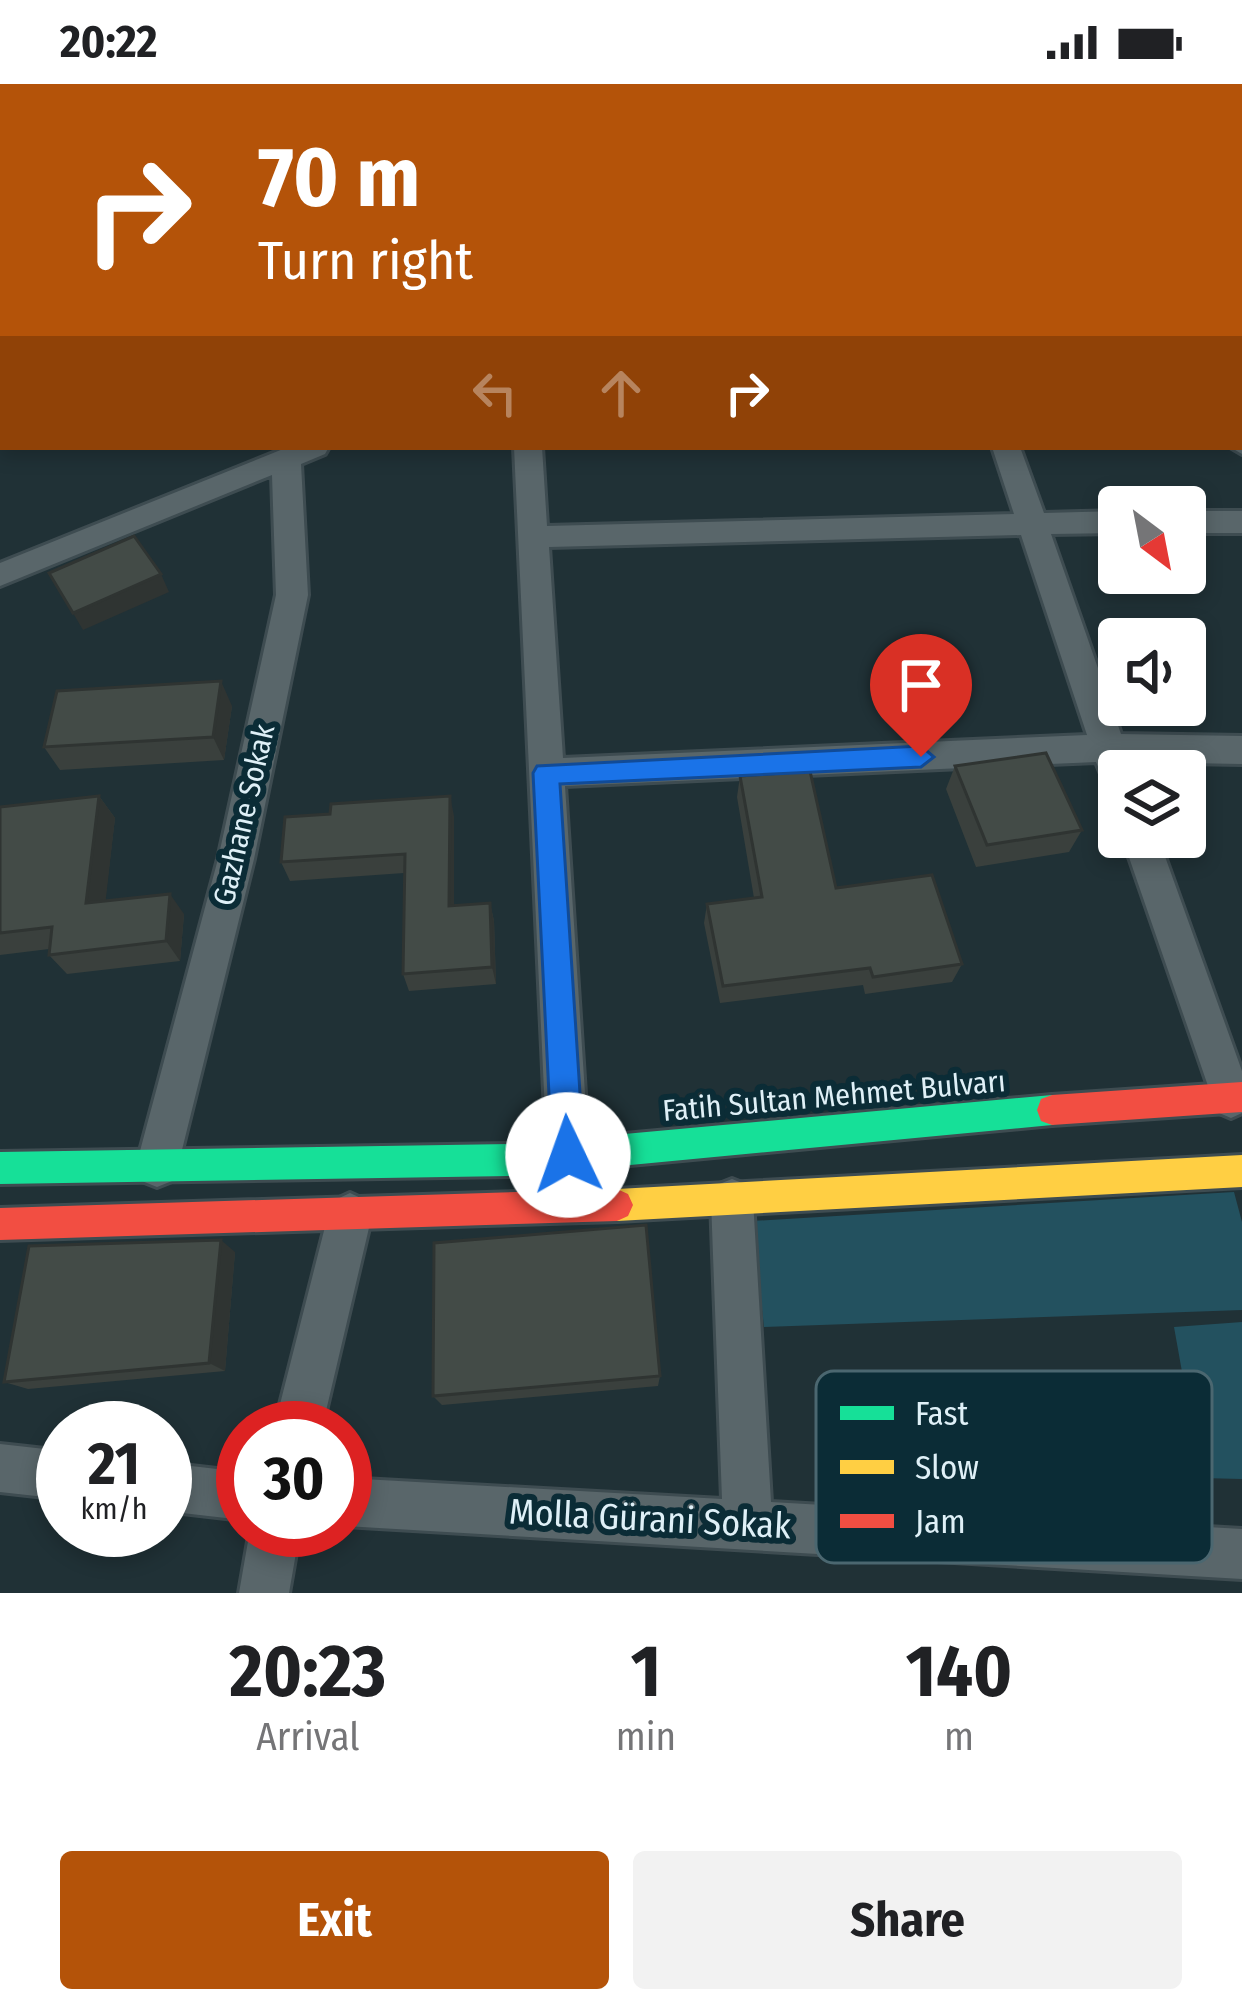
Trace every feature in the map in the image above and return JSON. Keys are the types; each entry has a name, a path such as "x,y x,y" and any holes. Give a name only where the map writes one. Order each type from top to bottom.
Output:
{"main road":[{"name":"Fatih Sultan Mehmet Bulvarı","path":"0,1168 568,1155 985,1114 1236,1098"},
{"path":"0,1224 732,1200 1242,1171"}],"street":[{"path":"528,450 568,1155"},
{"path":"1007,450 1109,750"},
{"path":"0,575 301,453"},
{"name":"Gazhane Sokak","path":"157,1166 236,859 292,595 301,453"},
{"path":"533,537 1098,522"},
{"path":"1206,522 1242,522"},
{"path":"1206,754 1242,750"},
{"path":"546,773 1098,763"},
{"path":"1148,858 1236,1098"},
{"path":"732,1200 748,1525"},
{"path":"305,1401 350,1215"},
{"path":"0,1468 36,1472"},
{"name":"Molla Gürani Sokak","path":"372,1504 816,1529"},
{"name":"Molla Gürani Sokak","path":"1212,1552 1242,1554"},
{"path":"264,1593 270,1557"}],"shaded area":[{"path":"1234,1192 1242,1222 1242,1310 764,1327 752,1221"},
{"path":"1242,1322 1242,1479 1212,1478 1212,1371 1182,1371 1174,1327"}],"building":[{"path":"134,536 161,574 73,613 49,573"},
{"path":"221,681 213,737 44,747 57,691"},
{"path":"1046,753 1082,830 987,845 955,766"},
{"path":"810,771 836,888 932,875 962,964 873,977 870,968 723,986 707,904 762,897 740,776"},
{"path":"99,796 86,903 170,894 166,941 49,955 52,927 0,933 0,807"},
{"path":"450,796 449,906 490,903 492,967 403,974 405,854 281,862 285,817 330,814 331,804"},
{"path":"646,1225 660,1376 433,1396 434,1243"},
{"path":"221,1240 209,1363 4,1382 29,1246"}],"traffic: fast":[{"path":"0,1168 515,1160 1052,1110"}],"traffic: slow":[{"path":"617,1205 1242,1171"}],"traffic: jam":[{"path":"1052,1110 1242,1097"},
{"path":"0,1224 617,1205"}],"route":[{"path":"568,1155 546,773 921,757"}]}
